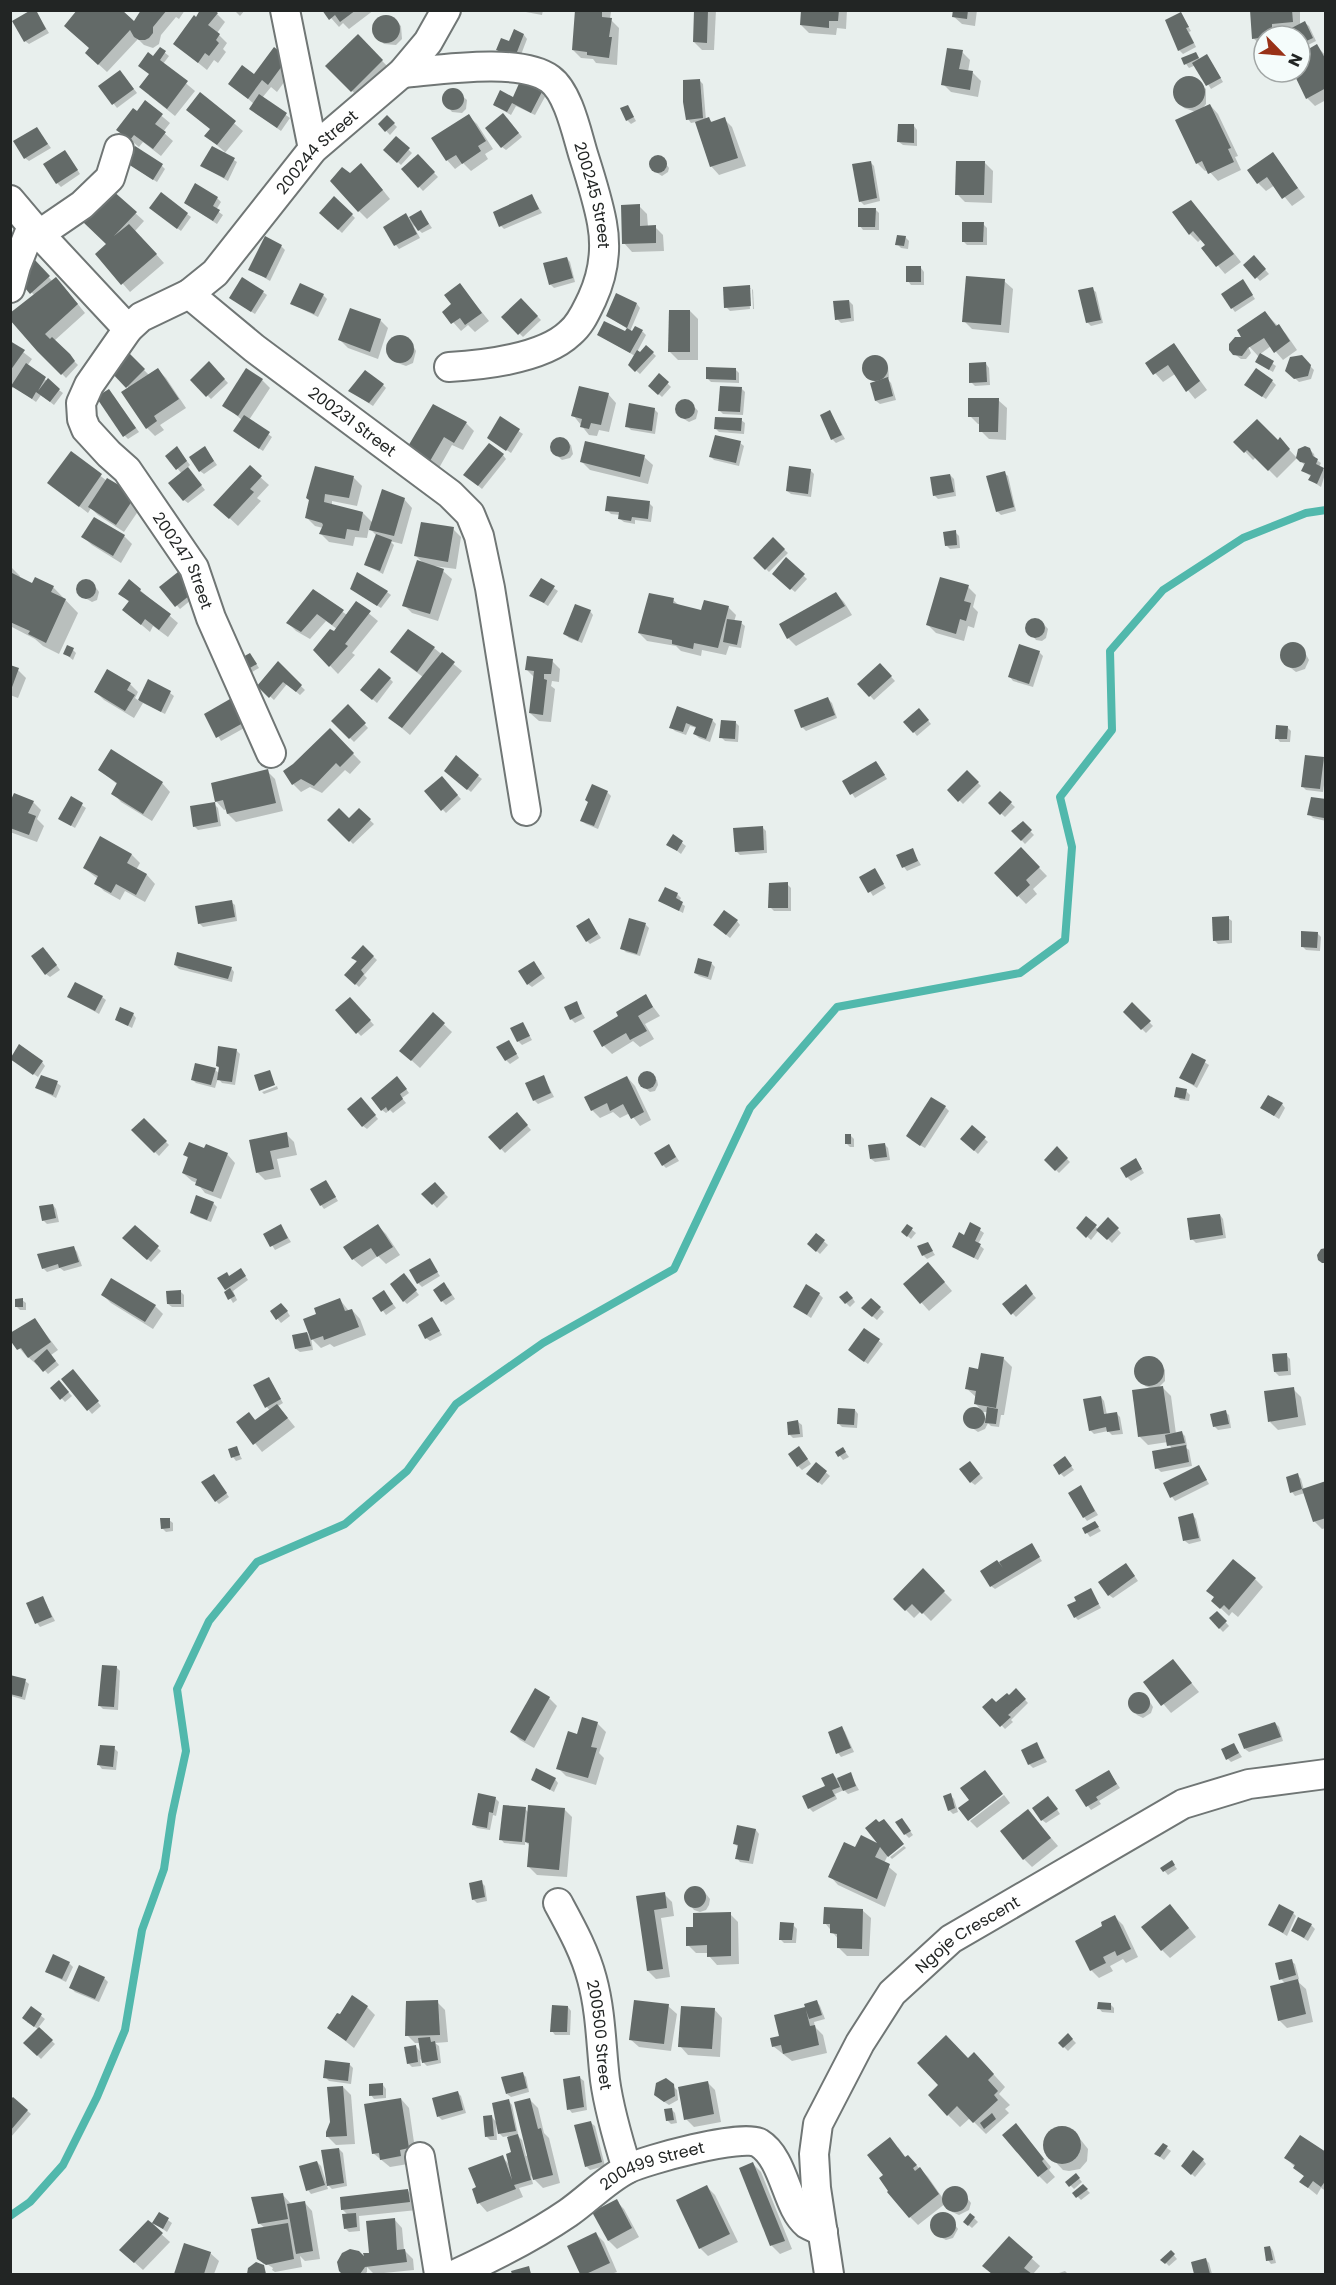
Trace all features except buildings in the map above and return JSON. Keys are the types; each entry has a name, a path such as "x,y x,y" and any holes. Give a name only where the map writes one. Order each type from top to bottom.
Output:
{"street":[{"path":"285,10 313,149"},
{"name":"200244 Street","path":"189,294 215,273 313,149 402,73 428,42 446,10"},
{"name":"200245 Street","path":"402,73 486,67 530,69 551,80 565,99 603,224 604,258 600,282 583,316 571,333 550,346 506,360 475,366 449,367"},
{"path":"10,288 16,266 36,230 82,205 110,178 119,149"},
{"path":"10,200 128,329 141,317 189,294"},
{"name":"200231 Street","path":"189,294 254,348 450,494 470,514 479,536 490,588 526,811"},
{"name":"200247 Street","path":"128,329 89,386 81,403 82,419 86,429 127,470 194,568 211,618 271,753"},
{"name":"Ngoje Crescent","path":"829,2274 816,2188 814,2154 818,2124 839,2080 871,2024 892,1993 951,1939 1183,1804 1250,1784 1326,1774"},
{"name":"200500 Street","path":"558,1903 579,1942 592,1978 607,2090 615,2131 627,2169"},
{"name":"200499 Street","path":"456,2274 530,2237 569,2212 627,2169 705,2146 740,2140 757,2141 771,2151 798,2212 807,2223 824,2232"},
{"path":"420,2157 439,2274"}],"waterway":[{"path":"10,2216 30,2202 63,2165 97,2097 125,2030 142,1930 164,1869 172,1815 186,1751 177,1689 209,1621 257,1562 345,1524 407,1471 456,1404 543,1343 674,1269 750,1108 837,1007 1020,973 1065,940 1072,847 1060,797 1112,730 1110,651 1163,590 1243,538 1306,513 1326,510"}]}
